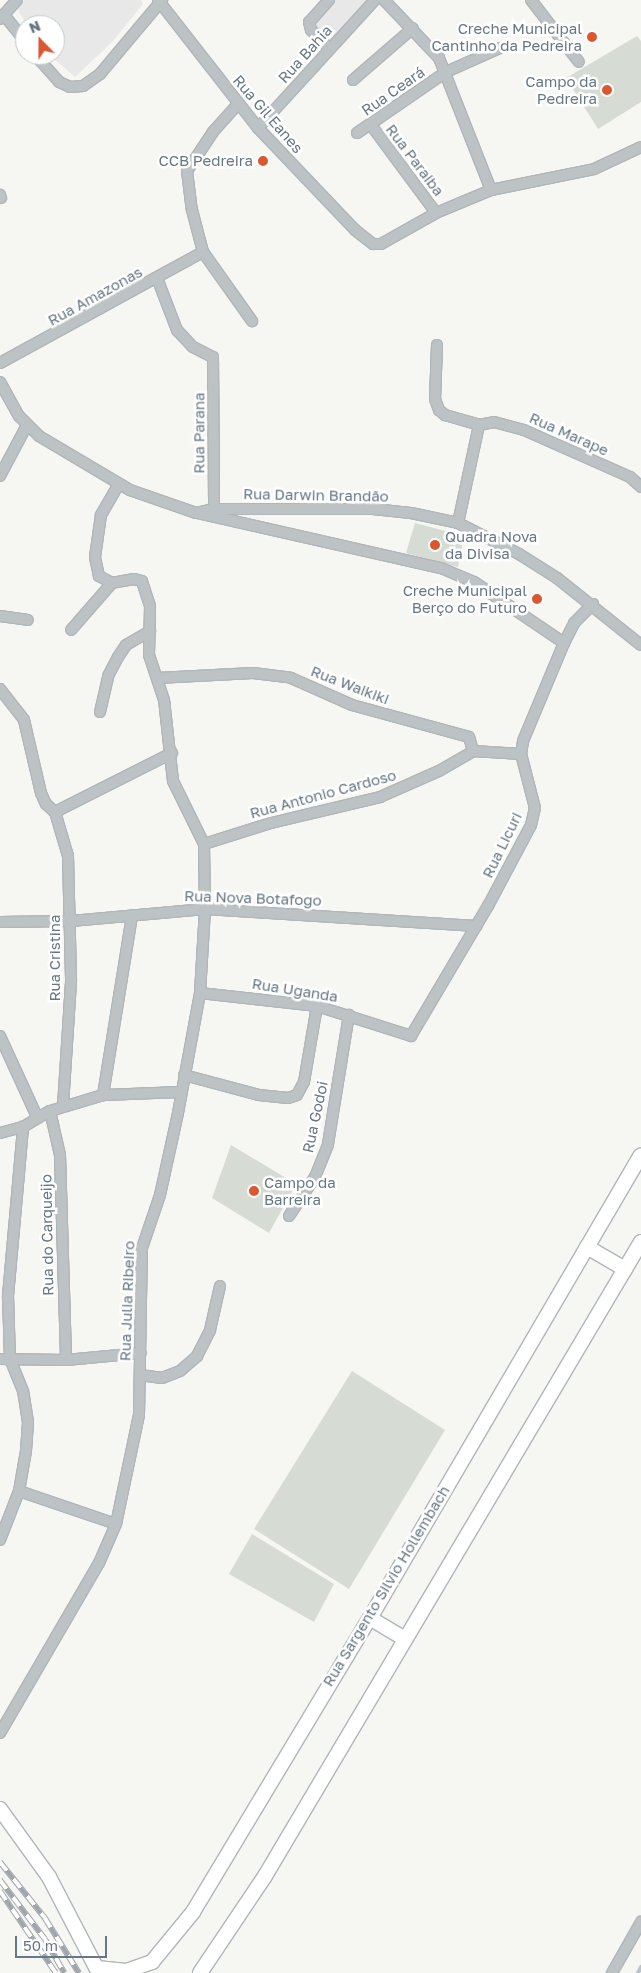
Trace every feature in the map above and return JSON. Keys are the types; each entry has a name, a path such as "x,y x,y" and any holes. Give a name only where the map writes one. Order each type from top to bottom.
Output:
{"main road":[{"name":"Rua Sargento Silvio Hollembach","path":"98,1971 137,1971 152,1962 193,1912 370,1618 641,1155"},
{"path":"200,1973 242,1912 641,1242"},
{"path":"587,1247 625,1268"},
{"path":"370,1618 405,1639"},
{"path":"0,1810 49,1877 98,1971"}],"street":[{"path":"15,31 2,17 18,0"},
{"path":"329,0 309,22 312,30 330,48"},
{"name":"Rua Bahia","path":"258,128 375,0"},
{"path":"384,0 432,48 446,72 491,190"},
{"path":"531,0 579,62"},
{"path":"44,65 59,82 70,87 83,86 100,74 160,1"},
{"name":"Rua Gil Eanes","path":"160,1 258,128 364,240 373,244 381,244 436,213"},
{"path":"353,80 413,28"},
{"name":"Rua Ceará","path":"357,134 446,72 500,48"},
{"path":"238,104 213,132 187,171 192,210 203,252 252,321"},
{"name":"Rua Paraiba","path":"371,124 436,213"},
{"path":"436,213 491,190 594,169 641,147"},
{"name":"Rua Amazonas","path":"0,363 203,252"},
{"name":"Rua Parana","path":"157,278 177,330 193,348 213,357 214,509"},
{"name":"Rua Marape","path":"437,345 435,399 439,410 445,415 479,425 494,422 524,430 630,477 641,487"},
{"path":"0,382 27,425 82,464 119,484 196,513 441,568 474,582 564,643"},
{"path":"0,476 27,425"},
{"path":"458,524 479,425"},
{"path":"119,484 101,515 95,557 99,576 112,583 137,579 144,584 150,606 149,654 164,700 176,790 204,844"},
{"name":"Rua Darwin Brandão","path":"196,513 214,509 374,510 411,513 458,524 518,554 593,604 641,645"},
{"path":"71,630 112,583"},
{"path":"473,751 521,754 538,700 564,643 574,623 593,604"},
{"path":"0,616 28,620"},
{"path":"100,712 108,676 118,657 126,645 150,631"},
{"name":"Rua Waikiki","path":"157,678 244,673 291,678 352,705 469,737 473,751"},
{"name":"Rua Cristina","path":"0,689 24,720 41,793 46,804 55,812 68,856 71,982 63,1106"},
{"name":"Rua Antonio Cardoso","path":"204,844 380,797 439,771 473,751"},
{"path":"55,812 124,774 172,754"},
{"name":"Rua Licuri","path":"411,1036 476,926 534,817 535,808 521,754"},
{"name":"Rua Julia Ribeiro","path":"0,1733 99,1563 116,1524 139,1415 142,1248 160,1195 200,993 205,908 204,844"},
{"name":"Rua Nova Botafogo","path":"0,922 70,921 205,908 476,926"},
{"path":"103,1095 132,914"},
{"name":"Rua Uganda","path":"200,993 317,1006 411,1036"},
{"path":"184,1075 258,1095 288,1098 297,1095 304,1082 317,1006"},
{"name":"Rua Godoi","path":"289,1216 315,1177 328,1144 349,1015"},
{"path":"0,1036 37,1117"},
{"path":"0,1133 23,1127 50,1110 103,1095 181,1092"},
{"name":"Rua do Carqueijo","path":"50,1110 60,1155 66,1360"},
{"path":"0,1540 19,1492 28,1422 23,1391 5,1359 8,1296 23,1127"},
{"path":"140,1375 162,1378 180,1370 196,1356 210,1330 220,1286"},
{"path":"5,1359 66,1360 141,1353"},
{"path":"19,1492 116,1524"},
{"path":"612,1973 641,1922"}],"shaded area":[{"path":"25,0 141,0 143,4 112,42 75,77 61,65 65,65 65,15 21,15 17,8"},
{"path":"333,0 370,0 327,42 311,23"},
{"name":"Campo da Pedreira","path":"637,36 641,41 641,102 598,129 566,78"},
{"name":"Quadra Nova da Divisa","path":"415,523 464,536 458,567 406,553"},
{"name":"Campo da Barreira","path":"231,1145 296,1184 269,1233 212,1198"},
{"path":"352,1371 445,1430 349,1589 254,1529"},
{"path":"252,1534 334,1584 314,1622 229,1574"}],"waterway":[{"path":"638,1973 641,1967"}],"railway":[{"path":"0,1862 45,1918 79,1973"},
{"path":"0,1880 45,1939 65,1973"},
{"path":"0,1891 56,1973"}],"place":[{"name":"Creche Municipal Cantinho da Pedreira","path":"592,37"},
{"name":"Campo da Pedreira","path":"607,90"},
{"name":"CCB Pedreira","path":"263,161"},
{"name":"Quadra Nova da Divisa","path":"435,545"},
{"name":"Creche Municipal Berço do Futuro","path":"537,599"},
{"name":"Campo da Barreira","path":"254,1191"}]}
